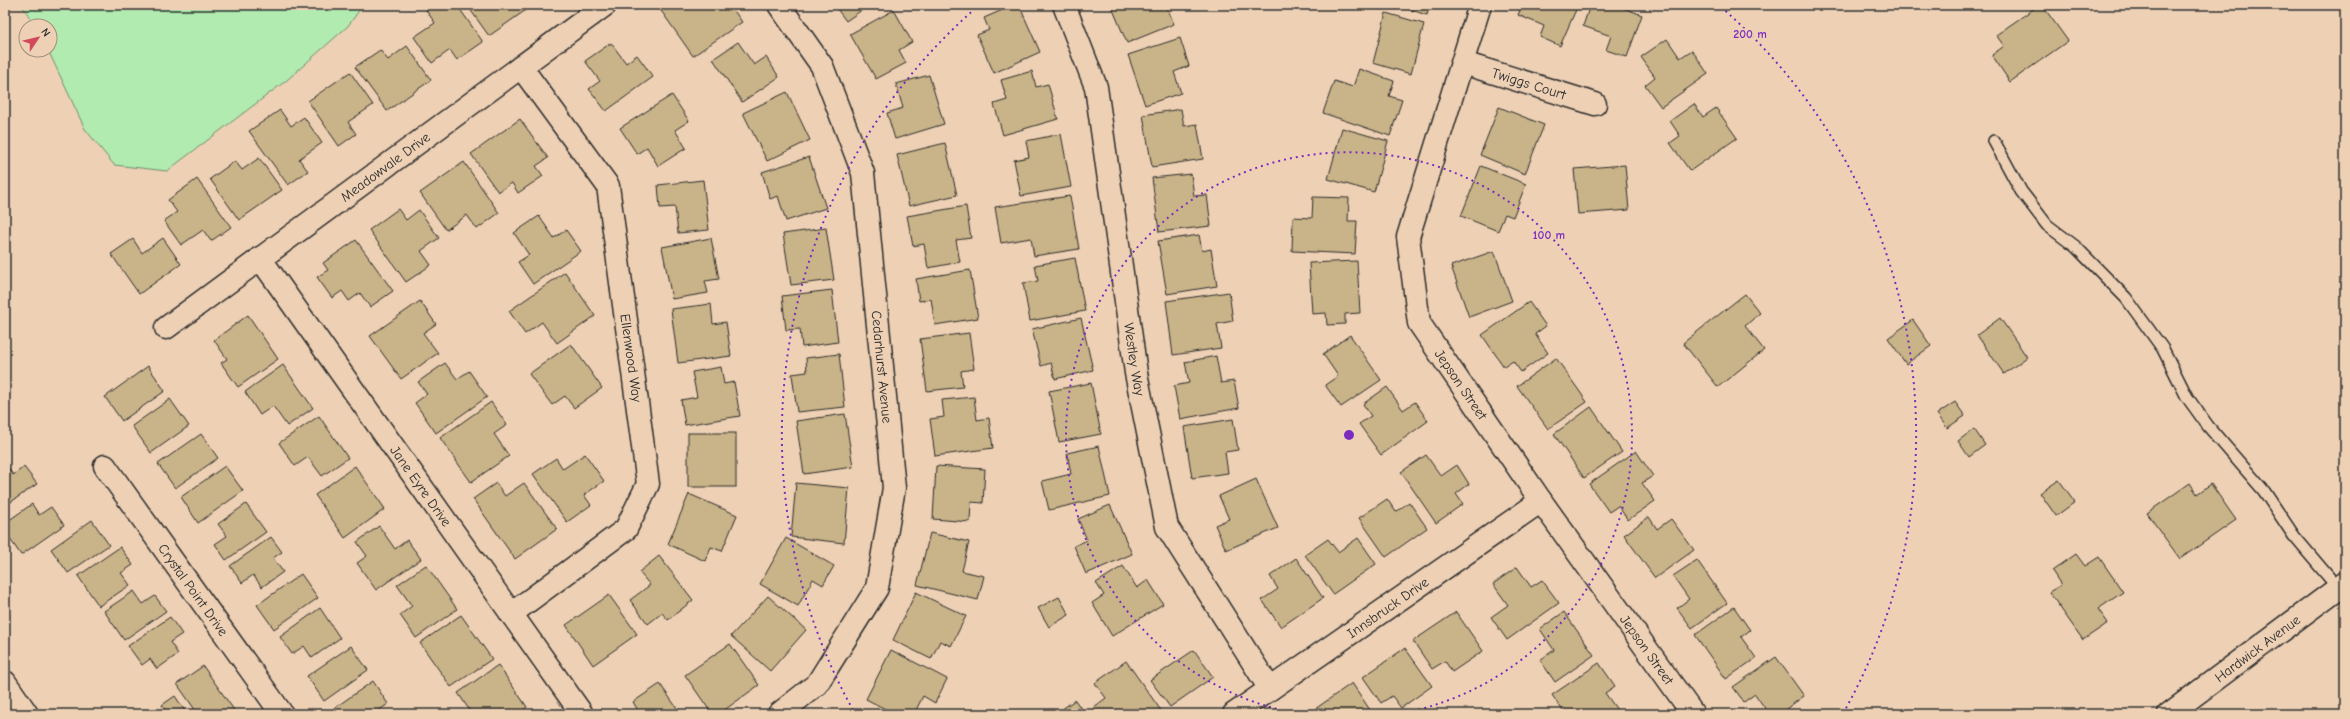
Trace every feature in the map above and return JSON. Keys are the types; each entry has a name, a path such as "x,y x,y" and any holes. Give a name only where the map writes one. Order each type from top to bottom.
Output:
{"street":[{"name":"Meadowvale Drive","path":"166,328 605,5"},
{"name":"Cedarhurst Avenue","path":"778,5 822,66 863,173 894,488 877,588 817,684 779,714"},
{"name":"Westley Way","path":"1064,5 1096,87 1136,373 1167,527 1270,689"},
{"name":"Jepson Street","path":"1480,5 1408,237 1419,323 1541,501 1693,714"},
{"name":"Twiggs Court","path":"1463,63 1595,104"},
{"name":"Ellenwood Way","path":"511,614 626,529 648,484 608,186 521,67"},
{"name":"Jane Eyre Drive","path":"260,258 582,714"},
{"name":"Crystal Point Drive","path":"105,466 282,714"},
{"name":"Innsbruck Drive","path":"1234,714 1541,501"},
{"name":"Hardwick Avenue","path":"2169,714 2342,586"},
{"path":"5,682 28,714"}],"lane":[{"path":"1994,141 2020,191 2047,225 2076,247 2126,298 2163,349 2187,397 2208,426 2264,491 2294,536 2342,586"}],"green space":[{"path":"22,5 363,5 348,26 287,80 167,171 114,165 85,129 52,58 58,58 58,18 30,18"}],"building":[{"path":"433,5 457,5 483,42 457,60 450,50 432,63 414,37 435,23 426,10"},
{"path":"467,5 533,5 489,36"},
{"path":"657,5 730,5 742,22 693,56"},
{"path":"834,5 869,5 846,21"},
{"path":"1014,5 1019,5 1040,52 994,73 977,35 989,30 984,18"},
{"path":"1111,5 1166,5 1174,24 1127,43"},
{"path":"1395,5 1430,5 1427,15"},
{"path":"1522,5 1578,5 1560,46 1540,37 1544,26 1518,15"},
{"path":"1590,5 1616,5 1642,15 1627,57 1606,50 1611,36 1583,26"},
{"path":"2039,5 2042,5 2068,41 2010,82 1992,55 2004,46 1996,35"},
{"path":"894,10 912,42 899,50 906,63 876,79 850,34"},
{"path":"1386,13 1424,24 1411,74 1373,63"},
{"path":"1180,38 1189,66 1174,72 1181,93 1145,105 1128,55"},
{"path":"1667,39 1680,58 1692,50 1708,74 1661,107 1645,85 1655,77 1641,57"},
{"path":"738,42 754,65 766,57 779,77 742,102 713,59"},
{"path":"611,43 626,63 637,55 653,77 606,111 589,89 600,81 585,61"},
{"path":"407,46 431,80 387,111 355,67 380,50 388,60"},
{"path":"1359,69 1394,81 1389,96 1402,100 1390,136 1323,113 1334,81 1353,87"},
{"path":"1032,71 1036,87 1048,84 1058,119 1003,135 994,104 1007,100 1001,80"},
{"path":"350,72 373,105 348,122 356,134 339,146 308,101"},
{"path":"929,75 944,124 895,139 887,113 903,108 896,84"},
{"path":"787,92 810,140 767,161 743,113"},
{"path":"672,95 689,121 675,130 686,148 658,166 647,147 637,154 620,128"},
{"path":"1694,104 1703,117 1716,108 1737,138 1690,171 1670,143 1680,136 1670,121"},
{"path":"1499,107 1544,125 1525,174 1480,155"},
{"path":"1181,109 1184,126 1197,124 1203,159 1152,167 1143,115"},
{"path":"280,110 291,126 304,117 322,143 299,159 308,171 288,185 249,131"},
{"path":"520,119 548,158 536,166 543,176 518,193 512,183 498,192 471,154"},
{"path":"1342,128 1388,141 1374,192 1328,179"},
{"path":"1061,134 1071,187 1021,196 1014,160 1029,157 1026,141"},
{"path":"945,143 957,195 909,206 897,155"},
{"path":"809,157 826,208 786,221 778,196 770,199 762,172"},
{"path":"259,158 282,190 239,220 210,179 235,161 242,170"},
{"path":"464,162 499,213 477,229 467,215 446,230 420,193"},
{"path":"1625,165 1629,210 1578,214 1574,169"},
{"path":"1481,166 1526,184 1513,217 1505,214 1498,231 1461,216"},
{"path":"1191,174 1194,196 1207,195 1211,226 1159,232 1152,178"},
{"path":"197,179 231,227 211,241 203,230 181,245 164,221 177,212 168,200"},
{"path":"703,180 709,230 678,233 675,207 660,208 658,185"},
{"path":"1070,196 1079,249 1034,256 1031,238 1001,243 995,207"},
{"path":"1313,197 1349,198 1348,221 1357,221 1355,254 1292,251 1293,217 1312,218"},
{"path":"966,206 971,238 956,240 960,262 928,268 924,244 913,246 907,216"},
{"path":"398,209 406,220 419,210 439,238 421,251 431,265 406,282 369,230"},
{"path":"539,216 554,238 566,230 581,251 533,284 518,262 529,255 514,233"},
{"path":"826,228 834,280 791,285 783,234"},
{"path":"1199,235 1202,251 1211,249 1217,286 1167,294 1158,241"},
{"path":"163,238 181,264 139,294 111,254 133,239 142,253"},
{"path":"711,238 719,279 705,281 708,293 672,299 662,247"},
{"path":"356,240 393,291 370,307 360,293 349,301 342,291 332,298 317,277 328,270 323,263"},
{"path":"1494,251 1512,301 1469,317 1451,266"},
{"path":"1075,258 1085,311 1030,321 1023,283 1038,281 1035,265"},
{"path":"1357,261 1360,313 1345,314 1345,324 1327,325 1326,313 1312,314 1309,263"},
{"path":"970,270 978,318 935,325 931,299 919,301 916,279"},
{"path":"565,272 595,316 557,343 542,322 525,334 509,311"},
{"path":"832,290 838,342 802,347 800,329 786,330 782,296"},
{"path":"1229,292 1233,321 1217,324 1221,348 1173,355 1166,301"},
{"path":"1745,294 1760,313 1745,326 1764,350 1718,387 1683,343"},
{"path":"420,301 436,324 423,333 438,353 401,379 370,336"},
{"path":"1529,302 1546,326 1535,334 1548,353 1521,372 1513,361 1504,367 1482,335"},
{"path":"711,304 713,324 726,322 731,356 678,363 671,309"},
{"path":"248,315 278,359 238,387 221,363 227,359 214,340"},
{"path":"1081,318 1093,370 1055,379 1051,363 1041,366 1032,329"},
{"path":"2000,318 2027,357 2004,374 1977,335"},
{"path":"1913,320 1931,346 1906,364 1888,338"},
{"path":"969,333 974,369 961,371 963,387 927,391 920,339"},
{"path":"1350,335 1381,380 1341,407 1325,385 1338,376 1323,354"},
{"path":"571,344 602,388 574,408 565,396 552,405 529,374"},
{"path":"839,354 845,407 797,412 792,374 807,372 806,358"},
{"path":"1216,356 1221,383 1234,381 1239,408 1180,419 1174,386 1189,383 1185,362"},
{"path":"1556,358 1587,402 1548,429 1517,386"},
{"path":"445,363 457,379 469,371 487,397 436,433 415,403 427,394 418,382"},
{"path":"283,365 313,408 287,426 273,406 260,415 245,392"},
{"path":"148,366 165,391 122,421 105,397"},
{"path":"721,367 724,384 734,382 740,416 685,425 681,400 697,397 692,372"},
{"path":"1091,383 1101,434 1059,442 1049,391"},
{"path":"1387,387 1403,410 1415,402 1428,421 1381,455 1359,424 1371,416 1363,404"},
{"path":"974,397 977,420 989,418 993,448 935,456 930,419 944,417 942,400"},
{"path":"170,399 189,426 151,453 132,426"},
{"path":"491,402 507,425 494,434 509,456 471,482 440,438"},
{"path":"1955,402 1965,416 1947,428 1937,414"},
{"path":"1591,407 1622,452 1584,478 1554,434"},
{"path":"845,414 853,467 804,474 796,421"},
{"path":"319,416 348,458 322,476 308,457 295,466 279,443"},
{"path":"1233,419 1238,450 1225,452 1228,473 1192,478 1184,427"},
{"path":"1974,429 1985,445 1969,457 1958,441"},
{"path":"688,433 736,433 736,487 688,487"},
{"path":"201,434 218,458 175,488 158,464"},
{"path":"1099,446 1110,496 1049,510 1042,481 1071,474 1067,453"},
{"path":"1636,451 1653,476 1642,483 1655,501 1628,520 1618,506 1609,512 1589,484"},
{"path":"585,454 604,481 584,495 591,505 567,522 533,474 556,458 563,469"},
{"path":"1426,455 1441,476 1457,465 1469,484 1456,494 1463,504 1436,523 1401,472"},
{"path":"5,463 13,475 24,467 37,484 5,506"},
{"path":"225,466 243,491 198,523 181,497"},
{"path":"355,466 385,509 345,538 315,495"},
{"path":"936,466 985,469 983,503 971,502 970,522 933,519"},
{"path":"1256,479 1278,528 1226,550 1215,525 1229,519 1219,496"},
{"path":"2059,480 2075,502 2056,516 2040,493"},
{"path":"496,483 505,496 524,483 557,529 515,559 473,499"},
{"path":"796,483 849,488 844,543 791,537"},
{"path":"2190,483 2197,494 2211,484 2236,520 2180,559 2147,513"},
{"path":"689,494 737,515 722,551 711,547 705,561 668,544"},
{"path":"1387,499 1396,512 1409,502 1427,528 1386,557 1359,518"},
{"path":"32,504 39,515 51,507 64,525 21,555 5,532 5,523"},
{"path":"246,504 266,532 226,560 215,544 227,536 218,524"},
{"path":"1110,505 1132,554 1086,574 1074,546 1087,540 1078,519"},
{"path":"1649,517 1657,529 1671,519 1694,550 1655,578 1624,535"},
{"path":"92,520 109,545 68,573 51,549"},
{"path":"379,526 395,549 407,540 421,559 376,590 357,563 367,556 357,542"},
{"path":"930,533 969,542 962,571 984,576 978,600 917,585"},
{"path":"271,537 282,552 273,558 283,572 262,587 253,575 242,583 230,566"},
{"path":"786,538 834,566 823,585 813,579 798,606 760,584"},
{"path":"1358,538 1376,564 1333,594 1305,555 1328,539 1338,552"},
{"path":"120,547 133,565 121,573 130,585 99,606 78,576"},
{"path":"2076,554 2085,566 2099,557 2123,592 2098,609 2108,623 2083,640 2049,592 2061,585 2052,571"},
{"path":"659,556 693,600 668,620 662,613 648,624 630,600 650,585 639,572"},
{"path":"1296,558 1323,598 1281,627 1262,600 1278,589 1270,576"},
{"path":"1697,560 1727,603 1692,628 1677,608 1689,599 1673,576"},
{"path":"426,565 457,609 416,638 400,615 412,606 397,585"},
{"path":"1123,566 1137,588 1148,580 1163,604 1112,636 1092,603 1104,595 1096,583"},
{"path":"1517,567 1531,587 1542,580 1559,603 1507,640 1491,617 1508,605 1493,584"},
{"path":"301,574 318,598 274,629 257,605"},
{"path":"134,591 143,604 155,596 166,611 124,640 104,611"},
{"path":"916,592 966,616 951,646 940,641 931,659 893,640"},
{"path":"609,595 637,634 593,665 566,625"},
{"path":"768,596 806,630 770,671 731,636"},
{"path":"1059,597 1069,615 1049,627 1038,608"},
{"path":"1734,607 1750,630 1741,637 1756,658 1726,679 1695,635"},
{"path":"320,608 340,638 312,658 304,646 292,654 280,637"},
{"path":"1456,612 1483,651 1452,672 1445,661 1432,669 1413,641"},
{"path":"1564,612 1594,655 1555,682 1540,660 1554,650 1540,629"},
{"path":"461,615 492,659 451,687 420,643"},
{"path":"170,617 182,634 170,642 178,654 157,669 150,659 142,665 128,646"},
{"path":"730,644 759,685 719,714 712,714 685,675"},
{"path":"351,646 368,670 324,701 307,676"},
{"path":"1405,648 1432,686 1401,708 1392,696 1381,703 1363,677"},
{"path":"891,650 947,679 935,703 923,696 914,714 895,714 866,699"},
{"path":"1194,650 1213,677 1170,707 1150,680"},
{"path":"1776,657 1804,696 1779,714 1769,714 1755,694 1744,702 1733,687"},
{"path":"1126,661 1162,712 1159,714 1099,714 1094,707 1106,698 1095,683"},
{"path":"1599,663 1615,686 1605,693 1620,714 1565,714 1552,695"},
{"path":"498,665 527,707 518,714 472,714 458,693"},
{"path":"203,666 234,710 227,714 198,714 177,684"},
{"path":"373,681 388,704 374,714 337,714 333,709"},
{"path":"1352,683 1370,710 1364,714 1308,714"},
{"path":"660,684 681,714 636,714 639,712 633,702"},
{"path":"175,696 187,714 168,714 162,705"},
{"path":"1075,700 1085,714 1055,714"}]}
